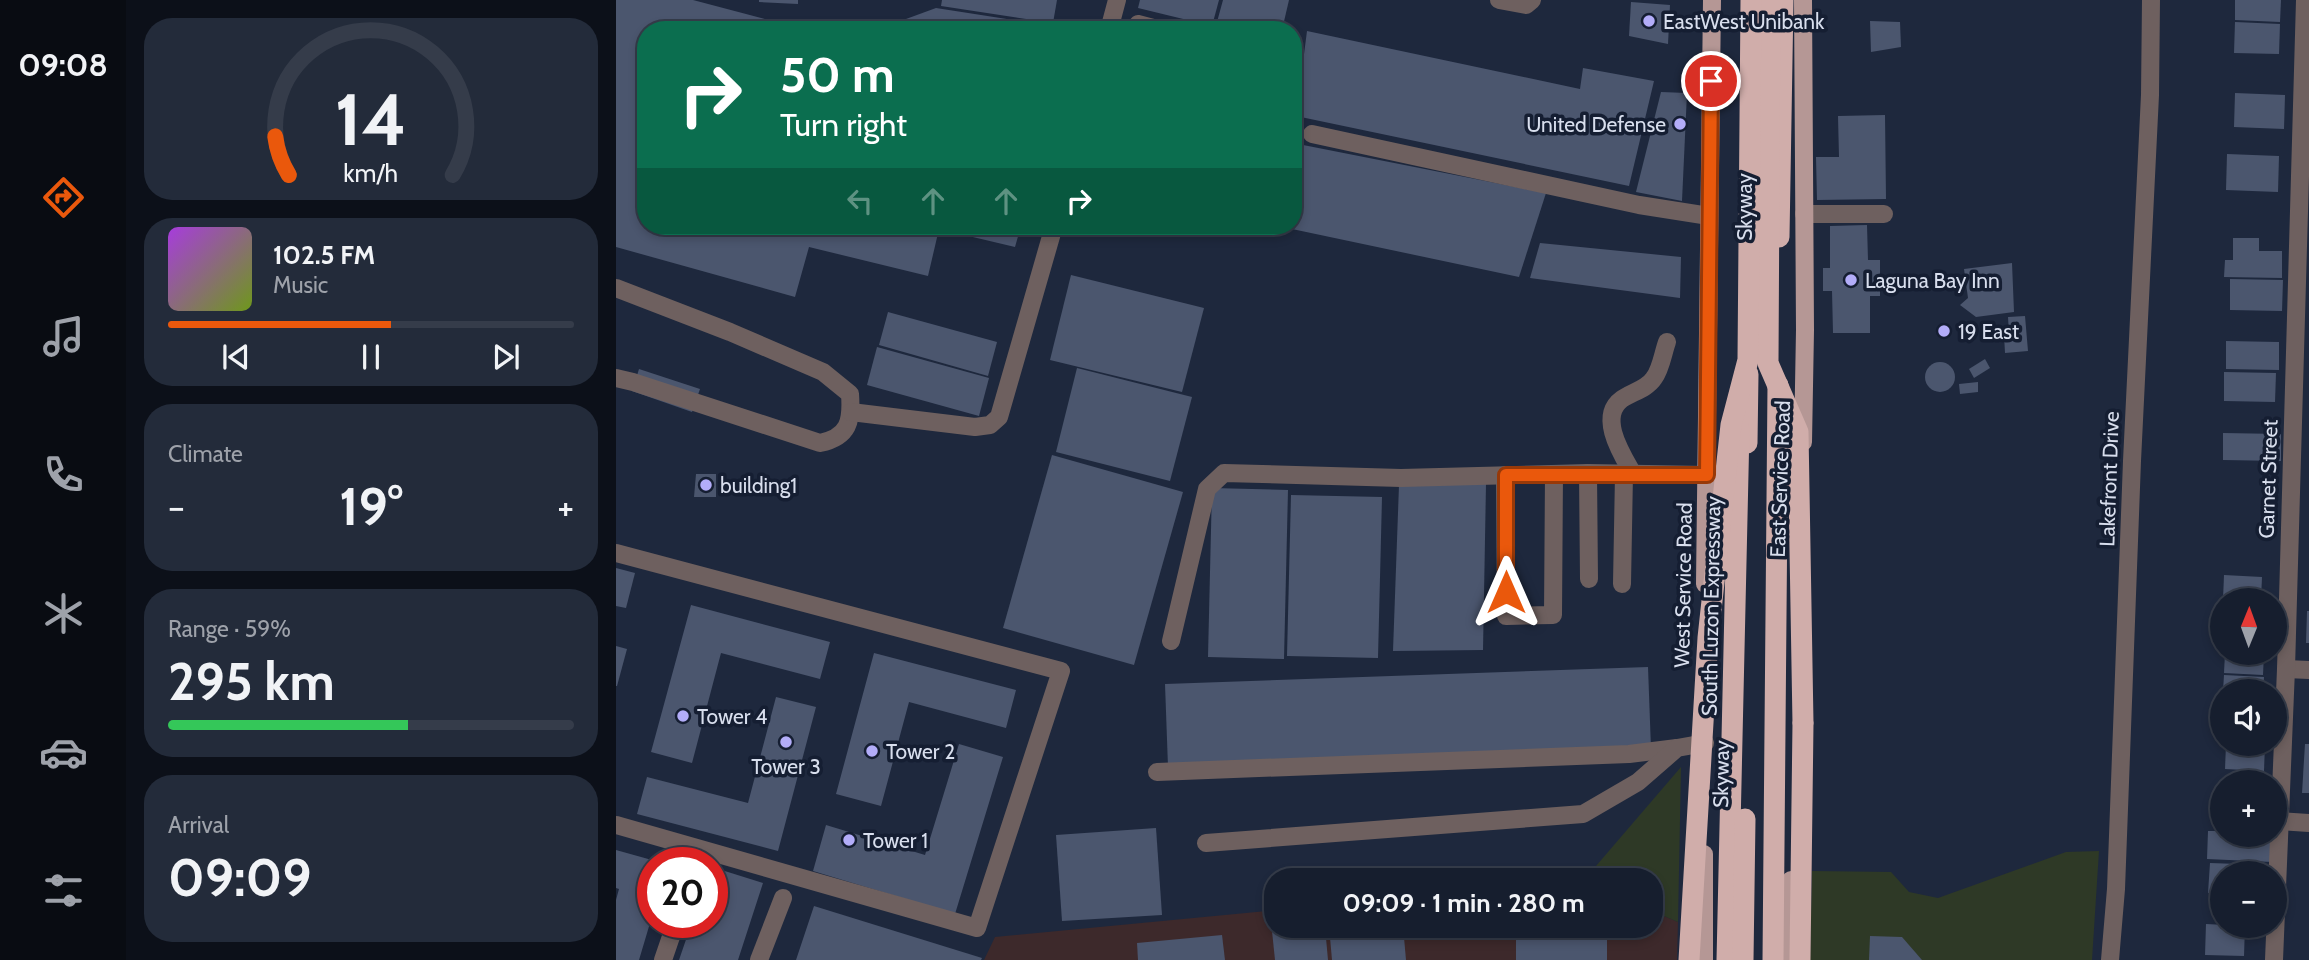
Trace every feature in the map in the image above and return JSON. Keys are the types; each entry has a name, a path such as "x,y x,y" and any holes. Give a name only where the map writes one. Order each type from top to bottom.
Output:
{"highway":[{"name":"South Luzon Expressway","path":"1727,960 1741,268 1743,0"},
{"name":"Skyway","path":"1751,0 1758,361 1763,960"},
{"name":"Skyway","path":"1743,960 1770,0"},
{"path":"1773,960 1778,268 1783,0"},
{"path":"1689,960 1708,638 1731,425 1758,361"},
{"path":"1758,361 1798,432 1803,709 1800,960"}],"main road":[{"name":"West Service Road","path":"1704,960 1704,651 1713,0"},
{"name":"East Service Road","path":"1790,960 1805,394 1803,0"}],"street":[{"path":"1111,21 1117,0"},
{"path":"1499,0 1526,5 1532,0"},
{"name":"Lakefront Drive","path":"2110,960 2116,889 2132,461 2150,94 2151,0"},
{"name":"Garnet Street","path":"2282,770 2305,89 2305,0"},
{"path":"1312,134 1639,205 1709,216"},
{"path":"1804,214 1884,214"},
{"path":"851,412 975,427 990,425 999,417 1051,235"},
{"path":"1741,268 1778,268"},
{"path":"616,288 823,372 850,394 851,412 845,431 833,440 820,443 616,378"},
{"path":"1622,584 1629,474 1617,446 1612,415 1618,401 1645,387 1656,377 1667,342"},
{"path":"1171,641 1207,489 1224,473 1401,478 1554,474 1707,475"},
{"path":"1506,475 1506,616 1541,616 1553,615 1554,474"},
{"path":"1588,474 1589,579"},
{"path":"616,553 1060,671 977,928 616,825"},
{"path":"2286,669 2309,670"},
{"path":"1157,772 1629,754 1705,743"},
{"path":"1206,843 1583,814 1639,782 1677,748"},
{"path":"2287,821 2309,822"},
{"name":"Garnet Street","path":"2274,960 2279,847"},
{"path":"759,960 783,898"},
{"path":"663,960 671,938"}],"shaded area":[{"path":"1264,911 1264,938 1663,938 1663,916 1678,922 1677,960 984,960 995,937"}],"green space":[{"path":"1681,767 1678,922 1663,916 1663,868 1594,868"},
{"path":"2099,851 2092,960 1810,960 1812,871 1891,872 1909,892 1938,898 2066,852"}],"building":[{"path":"616,0 693,0 773,21 637,21 637,235 938,235 928,276 809,247 795,297 616,247"},
{"path":"798,0 798,4 759,2"},
{"path":"942,0 1057,0 1053,21 941,6"},
{"path":"1140,0 1219,0 1213,21 1191,21 1138,8"},
{"path":"1223,0 1289,0 1284,21 1217,21"},
{"path":"2235,0 2281,0 2280,22 2235,20"},
{"name":"EastWest Unibank","path":"1631,2 1670,5 1668,44 1629,36"},
{"path":"936,8 1020,21 901,21"},
{"path":"1870,21 1900,22 1901,47 1871,52"},
{"path":"2235,22 2280,24 2279,54 2234,53"},
{"path":"1307,31 1580,89 1583,68 1654,81 1629,186 1302,117 1302,70"},
{"path":"1661,92 1687,93 1682,201 1636,192"},
{"path":"2235,93 2285,95 2284,129 2234,127"},
{"path":"1885,115 1886,199 1817,200 1816,157 1839,157 1838,116"},
{"path":"1302,145 1546,193 1519,277 1302,231"},
{"path":"2227,154 2279,156 2278,192 2226,190"},
{"name":"Laguna Bay Inn","path":"1867,225 1868,260 1880,260 1880,296 1870,296 1870,333 1833,333 1832,291 1823,291 1823,268 1830,268 1830,226"},
{"path":"964,235 1018,235 1015,247"},
{"path":"2233,238 2259,238 2259,251 2282,251 2282,278 2224,277 2225,260 2233,260"},
{"path":"1540,243 1681,257 1680,298 1530,278"},
{"path":"2012,263 2014,312 1976,317 1960,305 1968,298 1964,269"},
{"path":"1071,275 1204,308 1182,392 1050,360"},
{"path":"2230,279 2283,280 2282,311 2230,310"},
{"path":"888,312 997,342 988,376 879,345"},
{"path":"2025,316 2028,351 2005,353 2004,335 2009,334 2008,317"},
{"path":"2226,341 2279,342 2279,370 2226,369"},
{"path":"877,347 989,378 979,416 867,385"},
{"path":"1985,359 1990,368 1974,378 1969,369"},
{"path":"1940,362 1950,367 1955,377 1950,387 1940,392 1930,387 1925,377 1930,367"},
{"path":"1077,368 1192,397 1170,481 1056,452"},
{"path":"639,369 700,389 692,412 632,391"},
{"path":"2224,372 2276,373 2275,402 2224,401"},
{"path":"1978,382 1978,392 1960,394 1959,384"},
{"path":"2223,433 2281,434 2281,461 2223,460"},
{"path":"1052,455 1183,492 1134,665 1003,628"},
{"name":"building1","path":"696,474 716,474 716,497 694,497"},
{"path":"1486,484 1483,650 1393,651 1399,485"},
{"path":"1212,488 1288,490 1284,659 1208,657"},
{"path":"1291,495 1382,497 1378,658 1287,656"},
{"path":"616,568 635,573 626,608 616,606"},
{"path":"2224,575 2262,577 2262,588 2223,588"},
{"name":"Tower 4","path":"691,605 830,642 820,679 721,653 692,763 651,752"},
{"path":"2309,611 2309,643 2306,643"},
{"path":"616,646 627,649 617,686 616,686"},
{"name":"Tower 2","path":"874,653 1016,690 1006,728 909,702 881,806 836,794"},
{"path":"2224,665 2263,665 2263,675 2224,673"},
{"path":"1648,667 1651,749 1168,767 1165,684"},
{"path":"2224,675 2264,677 2264,679 2224,679"},
{"name":"Tower 3","path":"776,697 816,707 778,851 637,814 647,777 748,803"},
{"name":"Tower 1","path":"959,744 1003,757 955,914 813,871 826,825 925,855"},
{"path":"2305,744 2309,744 2309,793 2302,793"},
{"path":"2226,756 2265,756 2264,770 2225,769"},
{"path":"1156,828 1162,915 1062,921 1056,835"},
{"path":"2208,831 2210,847 2273,847 2272,861 2207,859"},
{"path":"616,850 637,856 637,938 646,938 639,960 616,960 616,900 619,889 616,888"},
{"path":"728,872 763,883 738,960 679,960 687,938 728,938"},
{"path":"814,906 982,958 796,960"},
{"path":"2206,924 2210,924 2210,938 2245,938 2244,956 2205,955"},
{"path":"1222,935 1225,960 1138,960 1137,943"},
{"path":"1870,936 1902,937 1922,960 1869,960"},
{"path":"1273,938 1326,938 1328,960 1275,960"},
{"path":"1330,938 1404,938 1406,960 1332,960"},
{"path":"1516,938 1607,938 1607,960 1516,960"}],"place":[{"name":"EastWest Unibank","path":"1649,21"},
{"name":"United Defense","path":"1680,124"},
{"name":"Laguna Bay Inn","path":"1851,280"},
{"name":"19 East","path":"1944,331"},
{"name":"building1","path":"706,485"},
{"name":"Tower 4","path":"683,716"},
{"name":"Tower 3","path":"786,742"},
{"name":"Tower 2","path":"872,751"},
{"name":"Tower 1","path":"849,840"}],"route":[{"path":"1506,592 1506,475 1707,475 1711,81"}]}
